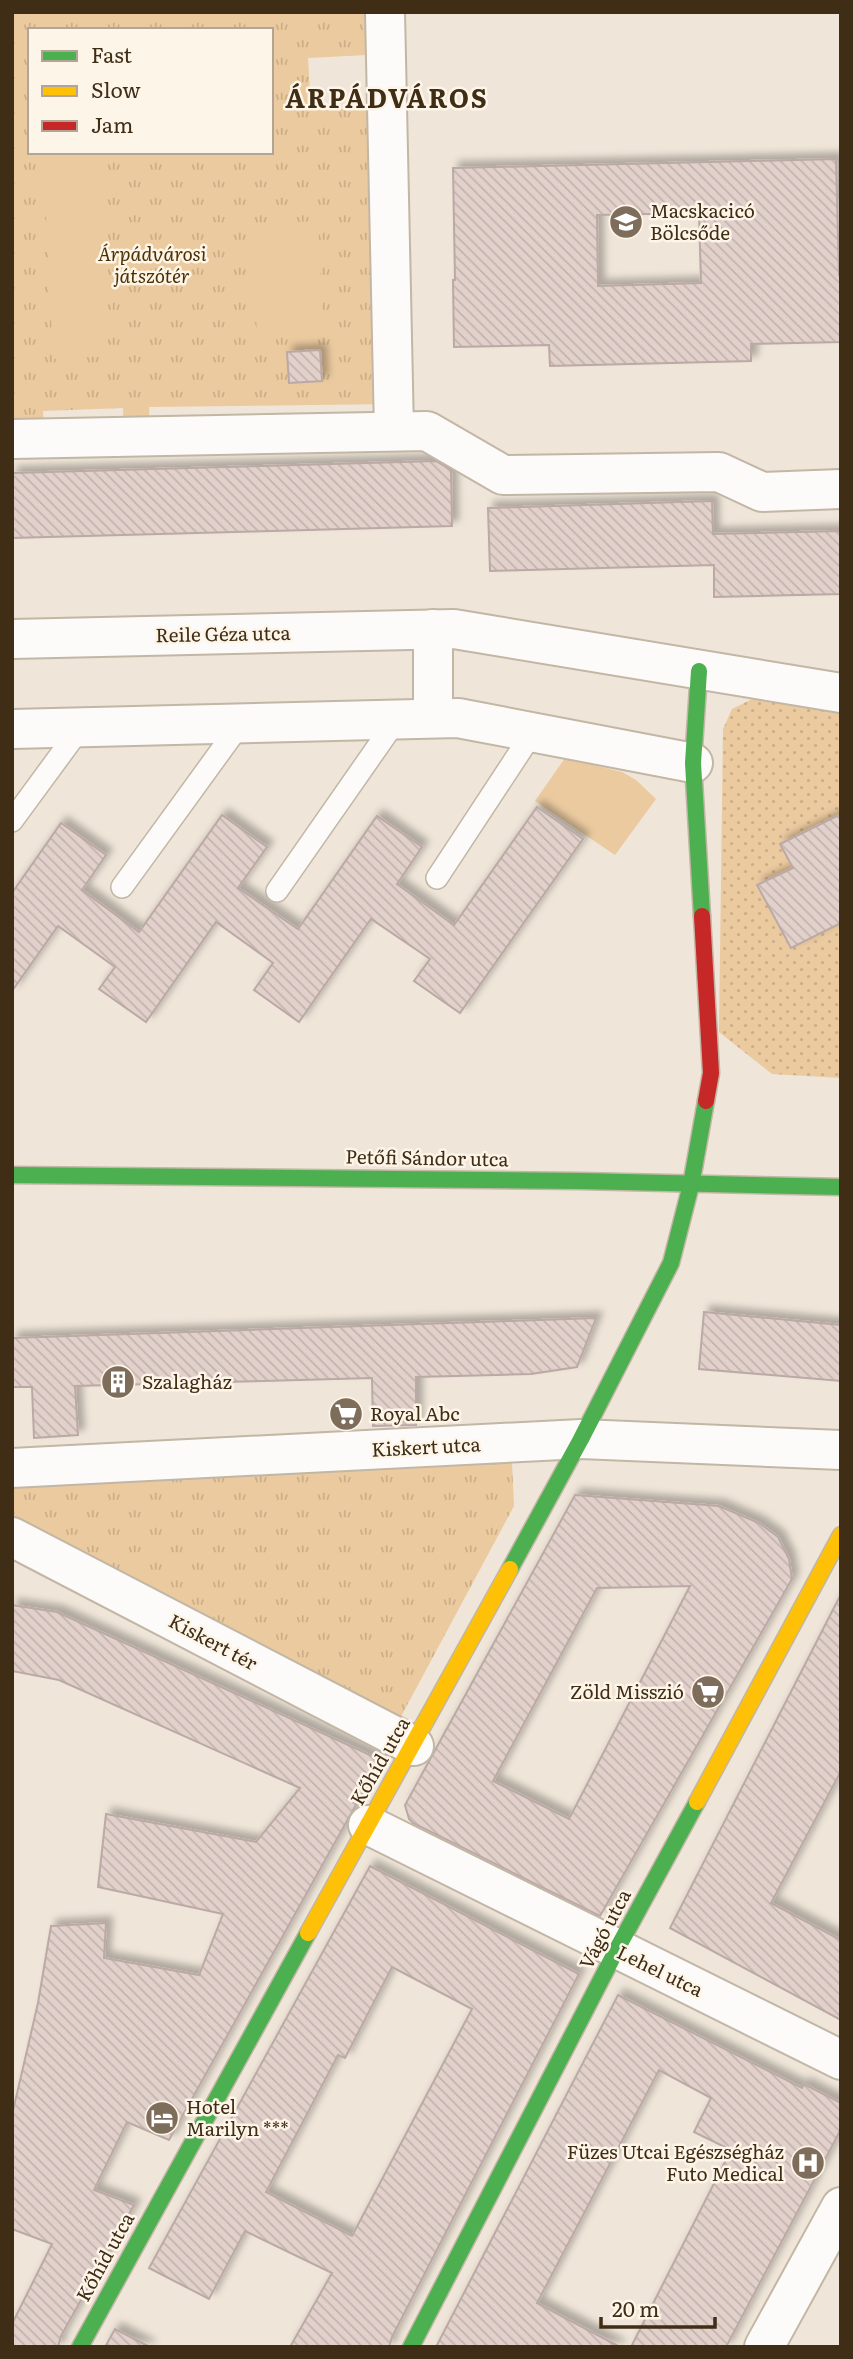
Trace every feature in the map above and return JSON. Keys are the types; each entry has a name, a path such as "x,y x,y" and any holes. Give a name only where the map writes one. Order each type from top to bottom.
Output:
{"street":[{"path":"386,12 394,431"},
{"path":"12,439 427,431 503,475 719,472 762,492 841,489"},
{"path":"415,719 433,629"},
{"name":"Reile Géza utca","path":"12,639 454,629 841,693"},
{"name":"Kőhíd utca","path":"80,2347 581,1440 671,1263 691,1185 711,1073 693,763 699,671"},
{"path":"12,729 458,718 693,763"},
{"name":"Petőfi Sándor utca","path":"12,1175 580,1181 841,1187"},
{"name":"Kiskert utca","path":"12,1468 581,1440 841,1450"},
{"name":"Vágó utca","path":"411,2347 617,1950 841,1535"},
{"name":"Kiskert tér","path":"12,1537 414,1746"},
{"name":"Lehel utca","path":"368,1825 841,2060"},
{"path":"764,2347 841,2207"}],"lane":[{"path":"276,891 415,719"},
{"path":"122,887 241,723"},
{"path":"12,821 81,727"},
{"path":"437,878 533,732"}],"green space":[{"name":"Árpádvárosi játszótér","path":"12,12 385,12 387,54 308,58 311,110 387,108 393,404 149,407 150,436 124,436 123,408 43,411 44,438 12,439"},
{"path":"43,154 99,154 108,356 53,359"},
{"path":"318,221 323,333 257,336 252,224"},
{"path":"760,695 841,708 841,1078 772,1074 719,1032 723,729 732,709"},
{"path":"565,758 622,772 636,780 656,799 615,855 535,801"},
{"path":"512,1463 514,1506 397,1724 12,1519 12,1483"}],"building":[{"path":"836,159 841,342 751,344 751,361 550,366 549,345 454,347 453,168","holes":["699,213 701,283 598,286 597,215"]},
{"path":"320,350 322,381 289,383 287,352"},
{"path":"436,461 451,470 452,526 12,538 12,473"},
{"path":"712,501 713,534 841,531 841,594 714,597 714,565 490,571 488,508"},
{"path":"537,807 583,839 460,1013 414,981 430,959 371,919 299,1022 254,990 273,963 216,922 146,1022 99,989 115,967 58,926 12,991 12,893 61,823 106,855 82,890 139,932 222,815 267,847 238,888 298,929 377,816 422,847 397,884 454,925"},
{"path":"841,814 841,923 791,948 757,885 793,868 780,844"},
{"path":"704,1312 841,1325 841,1381 699,1369"},
{"name":"Szalagház","path":"596,1318 577,1367 531,1374 416,1377 416,1425 373,1426 372,1378 75,1386 78,1435 34,1438 32,1387 12,1387 12,1338"},
{"path":"575,1495 719,1506 759,1523 778,1537 789,1559 792,1579 600,1916 413,1823 405,1805","holes":["690,1586 569,1819 493,1781 597,1588"]},
{"path":"841,1594 841,1771 771,1903 841,1940 841,2020 670,1928"},
{"path":"12,1605 57,1612 381,1760 169,2140 127,2122 94,2190 134,2205 61,2336 58,2347 12,2347 12,2324 52,2244 12,2229 12,2115 38,2003 51,1926 106,1923 104,1958 199,1975 223,1914 98,1887 106,1814 256,1842 300,1788 59,1680 12,1671"},
{"path":"370,1866 579,1974 389,2347 290,2347 332,2273 245,2231 209,2299 149,2268","holes":["392,1967 472,2009 352,2236 266,2192 338,2055 345,2058"]},
{"path":"618,1995 802,2088 804,2084 841,2103 841,2129 726,2347 631,2347 731,2150 694,2132 711,2098 659,2070 537,2303 620,2347 436,2347"},
{"path":"115,2329 150,2347 105,2347"}],"traffic: fast":[{"path":"699,671 693,763 702,916"},
{"path":"510,1569 581,1439 671,1263 691,1185 706,1101"},
{"path":"12,1175 580,1181 841,1187"},
{"path":"411,2347 617,1949 697,1802"},
{"path":"80,2347 308,1933"}],"traffic: slow":[{"path":"697,1802 841,1535"},
{"path":"308,1933 510,1569"}],"traffic: jam":[{"path":"702,916 711,1073 706,1101"}],"place":[{"name":"Macskacicó Bölcsőde","path":"626,222"},
{"name":"Szalagház","path":"118,1382"},
{"name":"Royal Abc","path":"346,1414"},
{"name":"Zöld Misszió","path":"708,1692"},
{"name":"Hotel Marilyn ***","path":"162,2118"},
{"name":"Füzes Utcai Egészségház Futo Medical","path":"808,2163"}],"district":[{"name":"ÁRPÁDVÁROS","path":"387,99"}]}
